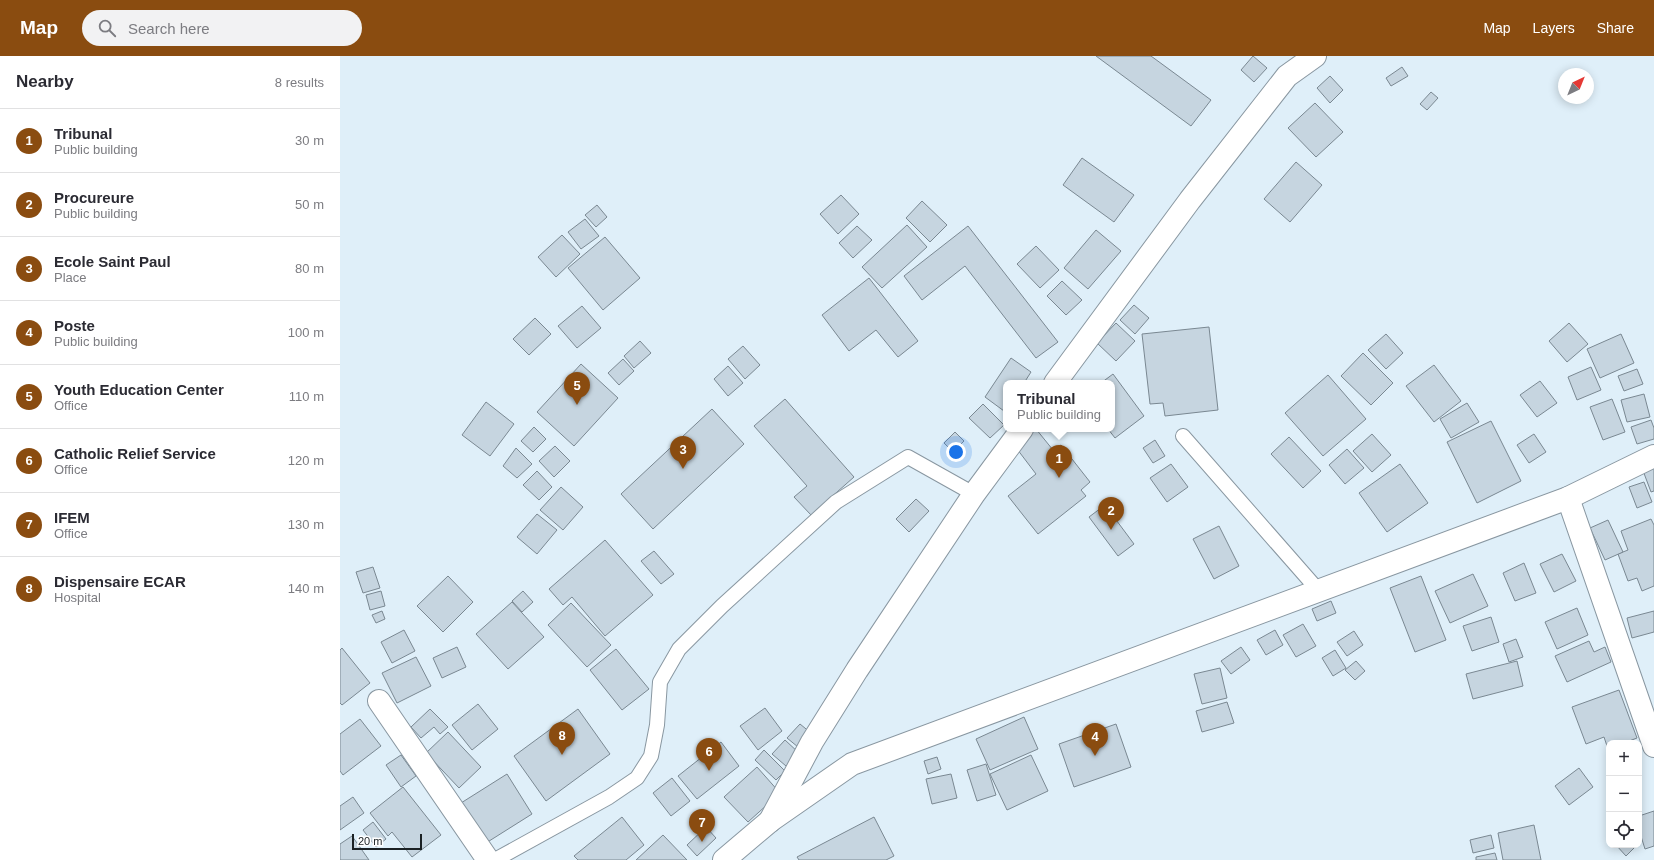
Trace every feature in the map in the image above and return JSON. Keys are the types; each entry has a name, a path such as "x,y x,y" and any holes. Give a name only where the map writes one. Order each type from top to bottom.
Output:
{"street":[{"path":"1057,380 1190,200 1287,76 1315,56"},
{"path":"770,821 820,729 857,670 974,494 1020,432"},
{"path":"724,860 770,821 852,764 1568,498 1654,456"},
{"path":"1568,498 1654,746"},
{"path":"379,701 488,860"}],"lane":[{"path":"1182,436 1318,590"},
{"path":"495,860 609,797 637,778 651,756 657,725 660,682 679,649 722,606 836,502 908,457 974,494"}],"building":[{"path":"1096,56 1151,56 1211,100 1191,126"},
{"path":"1253,56 1267,68 1254,82 1241,70"},
{"path":"1402,67 1408,76 1391,86 1386,78"},
{"path":"1330,76 1343,90 1330,103 1317,88"},
{"path":"1431,92 1438,98 1427,110 1420,104"},
{"path":"1315,103 1343,132 1316,157 1288,128"},
{"path":"1082,158 1134,195 1114,222 1063,185"},
{"path":"1296,162 1322,185 1290,222 1264,199"},
{"path":"841,195 859,214 838,234 820,214"},
{"path":"922,201 947,225 930,242 906,218"},
{"path":"597,205 607,217 596,227 585,215"},
{"path":"585,219 599,236 581,249 568,232"},
{"path":"907,225 927,247 882,288 862,267"},
{"path":"857,226 872,240 853,258 839,243"},
{"path":"968,226 1058,342 1036,358 965,266 922,300 904,276"},
{"path":"1096,230 1121,251 1088,289 1064,268"},
{"path":"562,235 580,254 556,277 538,257"},
{"path":"605,237 640,278 603,310 568,268"},
{"path":"1036,246 1059,270 1040,288 1017,264"},
{"path":"869,278 918,341 898,357 876,330 849,351 822,315"},
{"path":"1062,281 1082,300 1066,315 1047,296"},
{"path":"1134,305 1149,318 1135,334 1120,320"},
{"path":"582,306 601,328 577,348 558,326"},
{"path":"535,318 551,334 529,355 513,339"},
{"path":"1116,323 1135,341 1116,361 1097,343"},
{"path":"1569,323 1588,344 1567,362 1549,341"},
{"path":"1209,327 1218,410 1165,416 1163,403 1150,404 1142,334"},
{"path":"1386,334 1403,353 1386,369 1368,350"},
{"path":"1621,334 1634,363 1600,378 1587,349"},
{"path":"640,341 651,353 634,368 624,356"},
{"path":"743,346 760,365 745,379 728,359"},
{"path":"1363,353 1393,383 1371,405 1341,376"},
{"path":"1011,358 1031,372 1026,380 1003,380 1003,410 985,397"},
{"path":"623,359 634,371 619,385 608,373"},
{"path":"581,364 618,398 574,446 537,412"},
{"path":"1434,365 1461,401 1434,422 1406,386"},
{"path":"728,366 743,383 728,396 714,379"},
{"path":"1591,367 1601,390 1577,400 1568,377"},
{"path":"1637,369 1643,384 1624,391 1618,376"},
{"path":"1113,374 1144,416 1115,438 1110,432 1115,432 1115,380 1105,380"},
{"path":"1328,375 1366,419 1323,456 1285,413"},
{"path":"1540,381 1557,403 1537,417 1520,395"},
{"path":"1644,394 1650,417 1627,422 1621,400"},
{"path":"785,399 854,477 811,515 794,497 807,486 754,426"},
{"path":"1612,399 1625,432 1603,440 1590,407"},
{"path":"486,402 514,424 490,456 462,435"},
{"path":"1467,403 1479,422 1451,438 1440,419"},
{"path":"983,404 1003,424 1003,426 990,438 969,418"},
{"path":"712,409 744,444 653,529 621,494"},
{"path":"1651,420 1654,428 1654,439 1637,444 1631,427"},
{"path":"1491,421 1521,481 1477,503 1447,442"},
{"path":"534,427 546,439 533,452 521,441"},
{"path":"955,432 964,441 953,452 944,443"},
{"path":"1030,432 1038,432 1053,450 1061,445 1090,482 1081,490 1086,496 1038,534 1008,496 1036,474 1014,445"},
{"path":"1372,434 1391,455 1372,472 1353,451"},
{"path":"1534,434 1546,452 1529,463 1517,445"},
{"path":"1289,437 1321,471 1303,488 1271,454"},
{"path":"1155,440 1165,456 1153,463 1143,448"},
{"path":"555,446 570,461 554,477 539,461"},
{"path":"516,448 532,464 517,478 503,466"},
{"path":"1347,449 1364,468 1345,484 1329,465"},
{"path":"1654,463 1654,491 1651,492 1642,468"},
{"path":"1171,464 1188,487 1167,502 1150,478"},
{"path":"1400,464 1428,503 1387,532 1359,493"},
{"path":"537,471 552,487 539,500 523,485"},
{"path":"1644,482 1652,502 1637,508 1629,487"},
{"path":"561,487 583,507 563,530 540,510"},
{"path":"916,499 929,511 909,532 896,519"},
{"path":"1105,505 1134,544 1118,556 1089,517"},
{"path":"537,514 557,530 537,554 517,537"},
{"path":"1651,519 1654,525 1654,586 1642,591 1637,578 1628,581 1618,554 1628,550 1621,531"},
{"path":"1608,520 1623,552 1605,560 1590,528"},
{"path":"1219,526 1239,566 1214,579 1193,539"},
{"path":"605,540 653,595 605,636 572,597 563,605 549,589"},
{"path":"654,551 674,574 661,584 641,561"},
{"path":"1562,554 1576,581 1554,592 1540,564"},
{"path":"1524,563 1536,593 1515,601 1503,573"},
{"path":"373,567 380,588 363,593 356,572"},
{"path":"1473,574 1488,606 1450,623 1435,591"},
{"path":"448,576 473,602 443,632 417,606"},
{"path":"1421,576 1446,640 1415,652 1390,588"},
{"path":"381,591 385,606 370,610 366,595"},
{"path":"523,591 533,602 522,612 512,601"},
{"path":"1331,601 1336,613 1317,621 1312,609"},
{"path":"512,602 544,637 508,669 476,634"},
{"path":"571,603 611,645 587,667 548,625"},
{"path":"1577,608 1588,635 1557,649 1545,622"},
{"path":"382,611 385,619 376,623 372,615"},
{"path":"1654,611 1654,632 1632,638 1627,618"},
{"path":"1491,617 1499,642 1472,651 1463,626"},
{"path":"1303,624 1316,646 1296,657 1283,635"},
{"path":"404,630 415,651 392,663 381,642"},
{"path":"1275,630 1283,645 1266,655 1257,640"},
{"path":"1354,631 1363,645 1347,656 1337,642"},
{"path":"1516,639 1523,657 1509,662 1503,644"},
{"path":"1589,641 1594,652 1605,647 1611,662 1567,682 1555,656"},
{"path":"457,647 466,667 442,678 433,658"},
{"path":"1241,647 1250,660 1231,674 1221,661"},
{"path":"342,648 370,683 342,705 340,703 340,650"},
{"path":"616,649 649,689 622,710 590,670"},
{"path":"1335,650 1346,668 1333,676 1322,658"},
{"path":"416,657 431,686 397,703 382,673"},
{"path":"1356,661 1365,671 1355,680 1345,670"},
{"path":"1517,661 1523,686 1473,699 1466,674"},
{"path":"1220,668 1227,698 1202,704 1194,674"},
{"path":"1619,690 1637,738 1632,740 1606,740 1606,743 1604,737 1586,744 1572,707"},
{"path":"1227,702 1234,723 1202,732 1196,711"},
{"path":"478,704 498,729 472,750 452,725"},
{"path":"765,708 782,731 758,750 740,726"},
{"path":"430,709 448,727 440,734 434,727 421,738 411,727"},
{"path":"578,709 610,754 546,801 514,756"},
{"path":"1024,717 1038,749 990,770 976,739"},
{"path":"360,719 381,746 343,775 340,771 340,734"},
{"path":"800,724 811,733 798,747 787,738"},
{"path":"1116,724 1131,767 1074,787 1059,744"},
{"path":"448,732 481,767 459,788 426,753"},
{"path":"785,740 799,753 786,766 772,754"},
{"path":"721,742 739,766 697,799 678,776"},
{"path":"764,750 785,771 776,780 755,760"},
{"path":"401,755 416,776 401,787 386,765"},
{"path":"1031,755 1048,791 1007,810 990,774"},
{"path":"937,757 941,769 928,774 924,761"},
{"path":"986,764 996,795 977,801 967,770"},
{"path":"757,767 780,793 748,822 724,797"},
{"path":"1579,768 1593,787 1569,805 1555,786"},
{"path":"507,774 532,814 486,843 461,803"},
{"path":"951,774 957,798 932,804 926,779"},
{"path":"672,778 690,801 671,816 653,793"},
{"path":"403,787 441,835 412,857 392,832 388,836 370,813"},
{"path":"353,797 364,813 340,830 340,806"},
{"path":"1654,811 1654,846 1645,849 1642,840 1642,815"},
{"path":"622,817 644,845 626,860 578,860 574,856"},
{"path":"874,817 894,856 886,860 799,860 797,857"},
{"path":"373,822 386,839 376,847 363,830"},
{"path":"1534,825 1541,860 1503,860 1498,833"},
{"path":"706,827 716,838 697,856 687,845"},
{"path":"663,835 687,860 636,860"},
{"path":"1491,835 1494,848 1473,853 1470,840"},
{"path":"352,836 369,860 340,860 340,844"},
{"path":"1619,848 1634,848 1626,856"},
{"path":"1495,853 1497,860 1476,860 1476,857"}],"place":[{"name":"Youth Education Center","path":"577,405"},
{"name":"Ecole Saint Paul","path":"683,469"},
{"name":"Tribunal","path":"1059,478"},
{"name":"Procureure","path":"1111,530"},
{"name":"Dispensaire ECAR","path":"562,755"},
{"name":"Poste","path":"1095,756"},
{"name":"Catholic Relief Service","path":"709,771"},
{"name":"IFEM","path":"702,842"}]}
